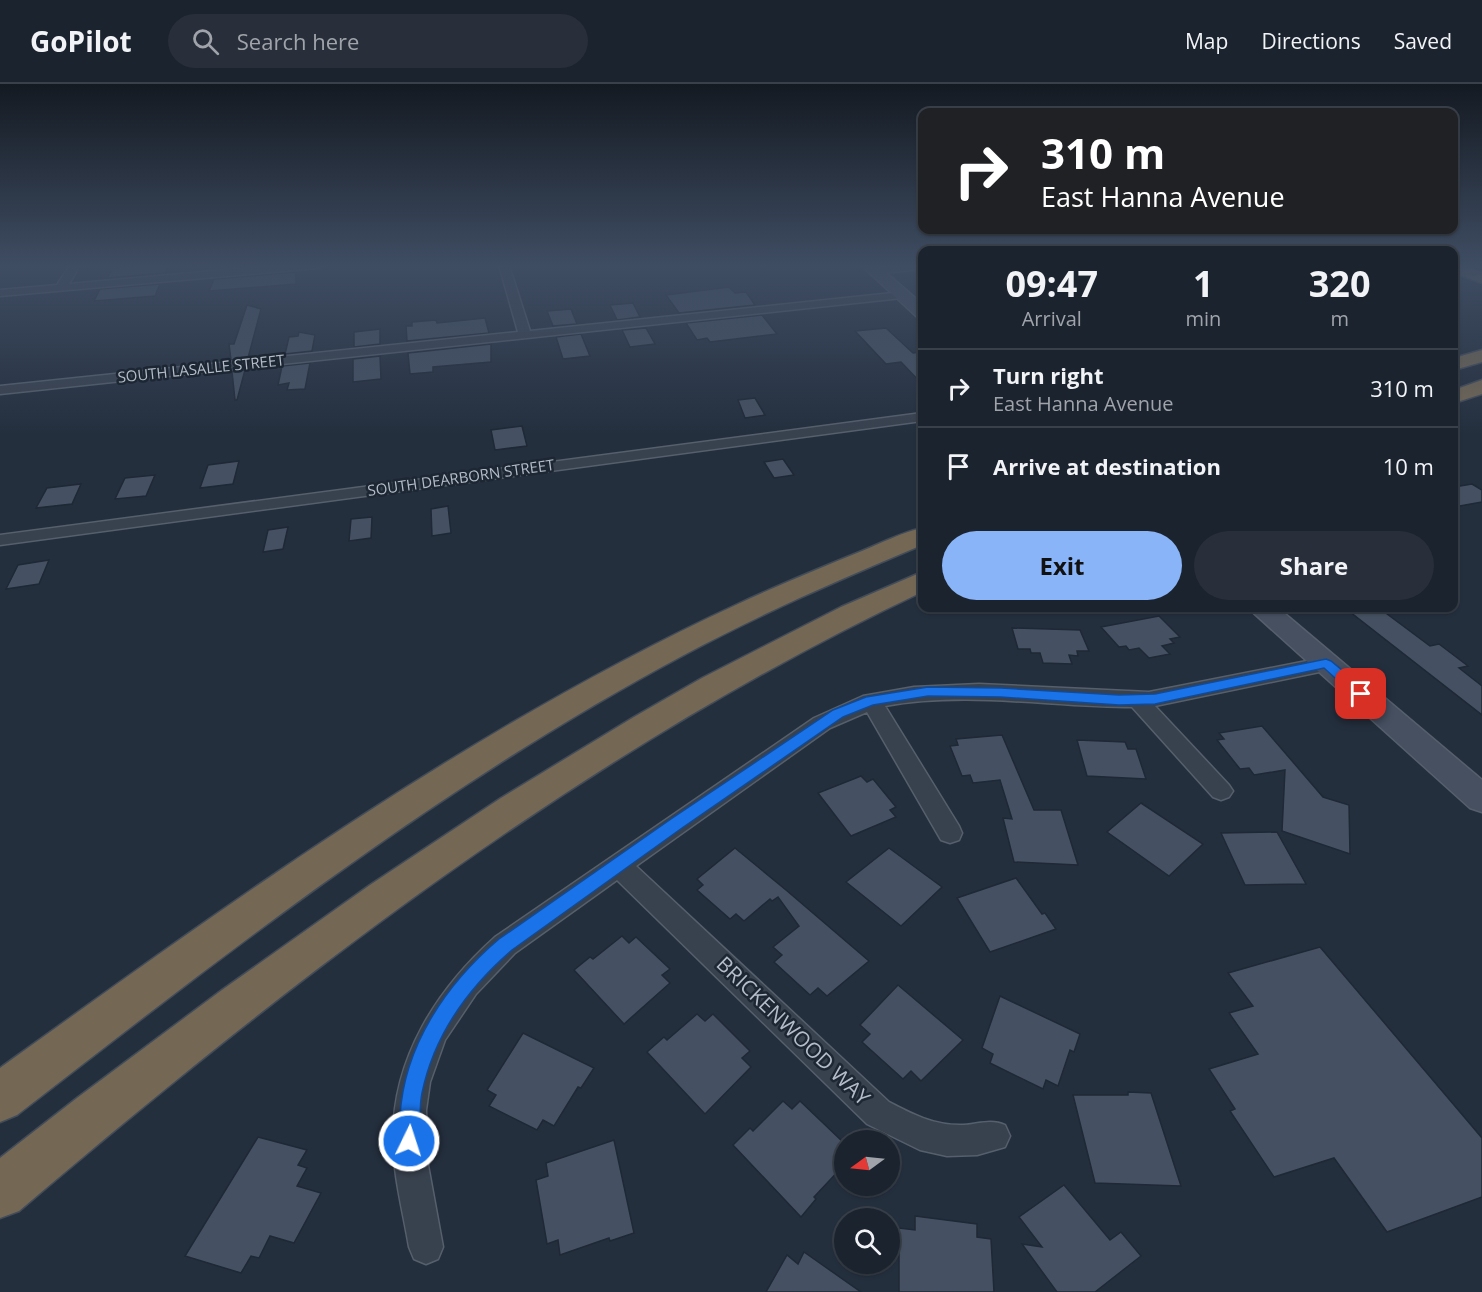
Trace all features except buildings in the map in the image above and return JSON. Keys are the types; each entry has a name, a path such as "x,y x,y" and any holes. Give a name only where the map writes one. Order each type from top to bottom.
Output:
{"highway":[{"path":"1458,352 1482,344"},
{"path":"1458,363 1482,356"},
{"path":"1458,395 1482,386"},
{"path":"1458,407 1482,401"},
{"path":"0,1098 246,917 510,742 605,685 679,645 794,591 918,538"},
{"path":"0,1192 184,1045 299,959 513,809 592,758 742,669 918,583"}],"main road":[{"path":"1267,612 1482,799"}],"street":[{"path":"521,321 525,335"},
{"name":"SOUTH LASALLE STREET","path":"0,390 653,321"},
{"name":"SOUTH DEARBORN STREET","path":"0,540 918,418"},
{"path":"426,1247 409,1141 411,1094 431,1035 450,1002 484,963 506,945 822,723 871,701 919,692 954,690 1138,700 1173,696 1326,664"},
{"path":"1138,700 1221,791"},
{"path":"871,701 950,833"},
{"name":"BRICKENWOOD WAY","path":"618,865 878,1113 902,1127 928,1137 967,1141 994,1136"}],"route":[{"path":"409,1141 411,1094 431,1035 446,1009 484,963 676,824 822,723 854,706 895,695 954,690 1119,700 1155,699 1326,664 1361,694"}]}
